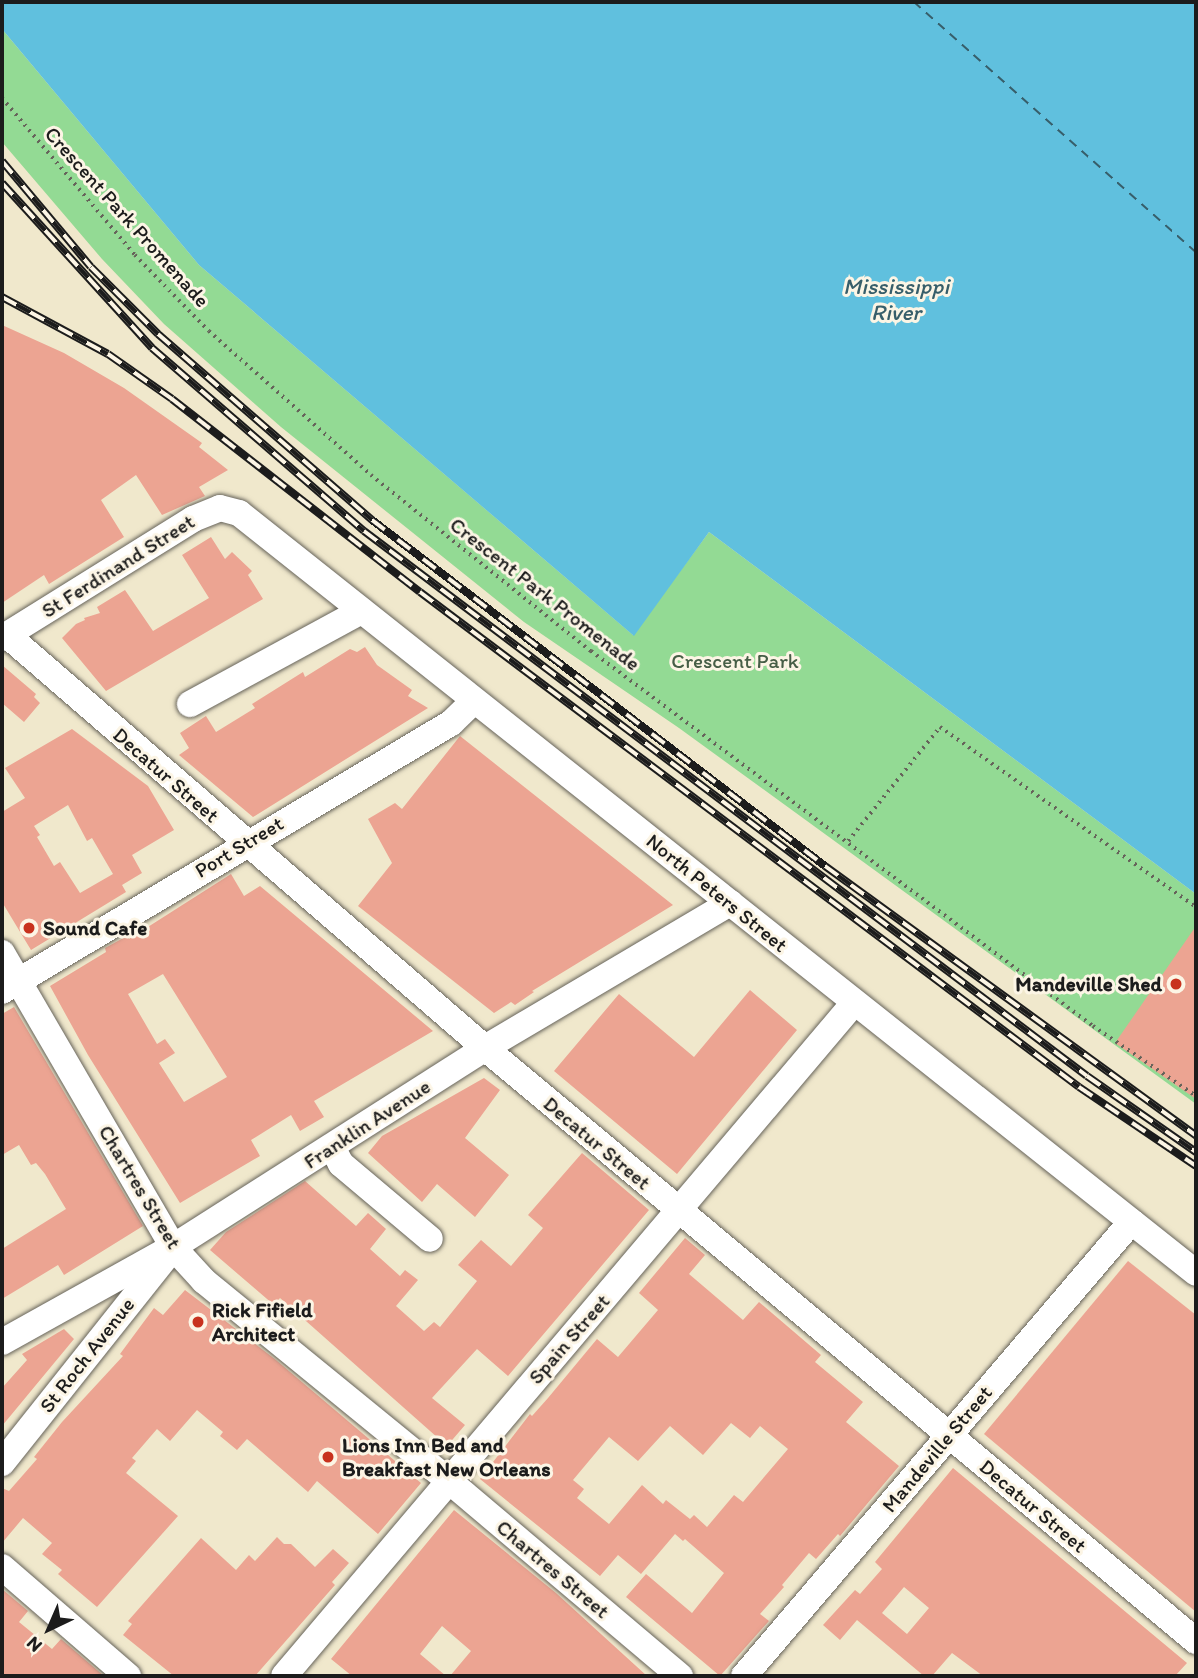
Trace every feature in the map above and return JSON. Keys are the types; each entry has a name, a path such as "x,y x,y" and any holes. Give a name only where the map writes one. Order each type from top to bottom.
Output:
{"street":[{"name":"St Ferdinand Street","path":"4,637 193,519 220,508 239,513"},
{"name":"North Peters Street","path":"239,513 1196,1273"},
{"path":"190,704 361,611"},
{"name":"Decatur Street","path":"4,637 678,1211 1196,1641"},
{"name":"Port Street","path":"10,986 244,844 451,723 474,701"},
{"name":"Franklin Avenue","path":"2,1342 173,1247 485,1048 730,903"},
{"name":"Chartres Street","path":"2,953 10,986 173,1247 204,1281 448,1480 680,1676"},
{"name":"Spain Street","path":"284,1676 854,1003"},
{"path":"332,1147 341,1164 430,1239"},
{"name":"Mandeville Street","path":"744,1676 1131,1222"},
{"name":"St Roch Avenue","path":"2,1463 173,1247"},
{"path":"2,1567 128,1676"}],"path":[{"name":"Crescent Park Promenade","path":"2,98 135,255 209,331 284,401 466,553 1093,1026 1196,1096"},
{"path":"847,842 940,727 1196,907"}],"green space":[{"name":"Crescent Park","path":"2,29 199,265 633,635 709,532 1196,894 1196,1104 679,728 524,622 281,427 164,324 102,259 2,142"}],"water":[{"name":"Mississippi River","path":"2,2 1196,2 1196,894 709,532 634,636 199,265 2,29"}],"building":[{"path":"2,325 64,353 124,388 202,443 199,447 228,470 199,487 205,496 162,515 136,475 101,500 124,537 49,584 44,575 2,603"},
{"path":"211,537 225,559 232,552 252,571 248,575 263,599 106,691 62,638 76,624 85,620 84,618 100,613 97,607 125,590 153,631 209,598 182,555"},
{"path":"365,647 377,665 412,690 408,696 428,708 253,817 179,755 189,748 180,733 206,716 216,732 255,708 252,704 303,672 305,677 350,649 357,652"},
{"path":"2,665 36,694 34,697 40,703 24,722 2,703"},
{"path":"72,729 148,786 174,830 132,855 142,873 122,885 126,892 31,950 2,902 2,812 25,798 5,768","holes":["68,805 87,841 92,838 113,874 80,893 60,862 54,866 37,837 40,835 34,826"]},
{"path":"460,736 673,905 532,991 534,992 515,1005 511,1002 494,1013 358,906 392,863 368,819 395,803 402,809"},
{"path":"231,874 244,896 260,886 433,1031 314,1101 324,1117 300,1131 291,1115 251,1140 260,1156 180,1203 88,1055 50,986 106,952 105,948 127,936 129,939","holes":["163,974 227,1077 184,1102 159,1063 175,1053 165,1039 157,1044 128,994"]},
{"name":"Mandeville Shed","path":"1196,926 1196,1099 1115,1043"},
{"path":"750,990 797,1030 677,1174 554,1071 619,994 694,1057"},
{"path":"14,1007 143,1226 64,1275 58,1265 2,1299 2,1249 66,1209 45,1174 36,1163 31,1165 19,1145 2,1155 2,1014"},
{"path":"484,1078 500,1090 465,1138 509,1175 475,1217 437,1184 422,1202 368,1153 382,1136"},
{"path":"582,1153 649,1210 508,1376 477,1349 432,1398 465,1425 447,1446 280,1298 274,1305 210,1250 226,1232 305,1181 356,1226 368,1213 386,1229 370,1249 400,1276 405,1270 418,1280 396,1306 424,1331 434,1322 440,1327 477,1281 458,1265 481,1240 511,1266 543,1228 528,1215"},
{"path":"685,1238 705,1255 689,1274 743,1320 759,1302 821,1355 815,1362 863,1402 846,1422 899,1466 840,1536 838,1534 816,1559 809,1553 760,1614 769,1621 720,1676 626,1597 646,1574 692,1613 724,1573 685,1539 683,1541 675,1534 641,1574 618,1555 600,1576 480,1479 530,1414 532,1416 597,1339 618,1357 658,1310 639,1293","holes":["731,1423 750,1438 760,1426 788,1449 743,1502 734,1495 707,1527 694,1515 690,1519 666,1500 663,1504 642,1485 609,1524 577,1498 584,1489 573,1480 609,1437 638,1461 670,1426 703,1455"]},
{"path":"1128,1261 1196,1315 1196,1612 984,1434"},
{"path":"185,1290 276,1360 421,1483 378,1534 317,1481 308,1492 247,1439 237,1450 220,1436 223,1432 197,1410 170,1441 157,1429 132,1458 136,1461 126,1473 178,1516 97,1607 58,1574 62,1570 42,1554 52,1543 23,1518 2,1543 2,1488 9,1491 37,1459 34,1457 62,1422 123,1356 120,1354 154,1308 163,1315"},
{"path":"64,1329 74,1339 2,1426 2,1388 27,1360 22,1354"},
{"path":"953,1468 1187,1663 1175,1676 983,1676 952,1653 932,1676 924,1676 857,1620 840,1640 823,1625 855,1590 860,1594 882,1569 875,1562","holes":["904,1587 929,1608 907,1634 882,1613"]},
{"path":"454,1510 556,1593 647,1676 450,1676 471,1651 442,1626 420,1654 446,1676 352,1676 331,1659"},
{"path":"277,1537 284,1544 291,1544 315,1567 333,1549 349,1563 332,1582 335,1585 255,1676 174,1676 123,1635 132,1624 128,1621 201,1538 236,1570 249,1555 255,1561"},
{"path":"2,1589 28,1611 19,1622 52,1649 61,1639 104,1676 2,1676"}],"ferry route":[{"path":"914,2 1196,252"}],"railway":[{"path":"2,161 91,267 158,334 372,520 825,866 1196,1136"},
{"path":"2,183 152,348 364,531 1087,1076 1196,1152"},
{"path":"2,297 108,354 172,399 420,592 1079,1087 1196,1166"}],"place":[{"name":"Sound Cafe","path":"29,928"},
{"name":"Mandeville Shed","path":"1176,984"},
{"name":"Rick Fifield Architect","path":"198,1322"},
{"name":"Lions Inn Bed and Breakfast New Orleans","path":"328,1457"}]}
